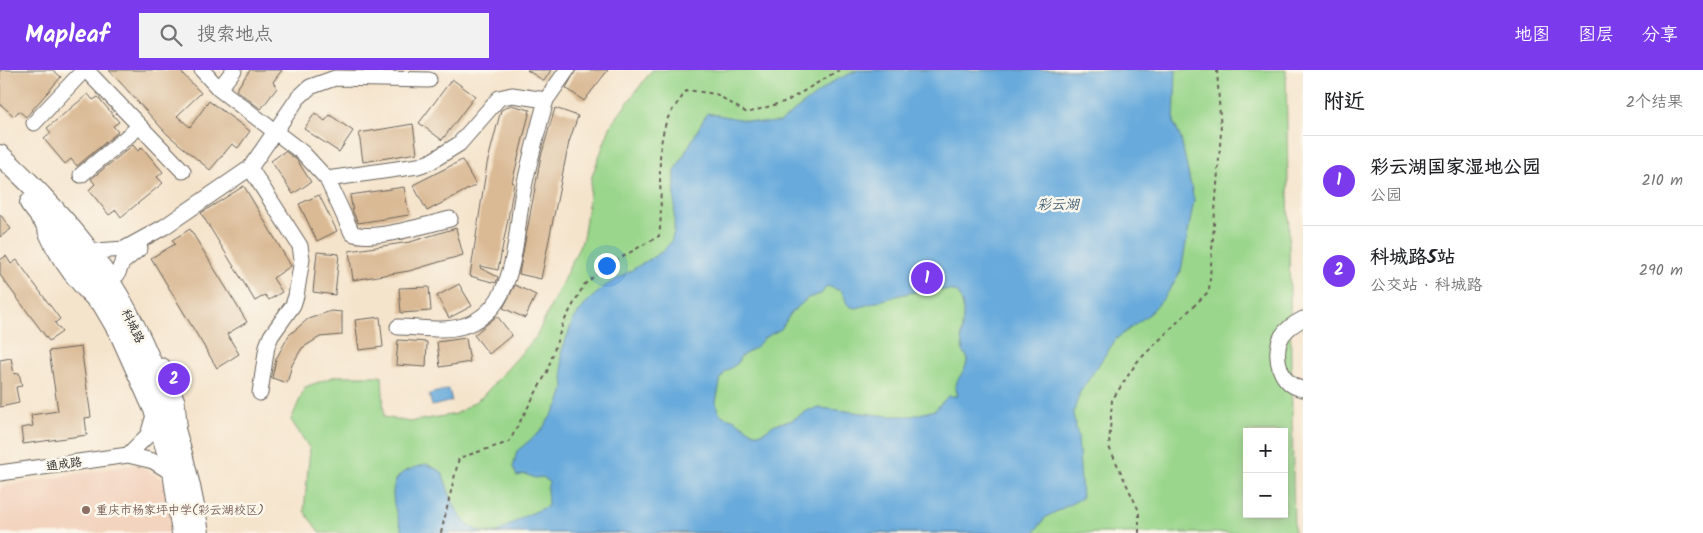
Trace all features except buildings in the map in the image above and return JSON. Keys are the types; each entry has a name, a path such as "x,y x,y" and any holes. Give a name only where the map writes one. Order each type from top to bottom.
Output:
{"main road":[{"name":"科城路","path":"0,154 91,249 100,267 117,284 136,328 180,444 191,487 199,533"},
{"name":"科城路","path":"0,170 36,210 86,276 120,334 155,412 173,472 182,533"}],"street":[{"path":"34,123 85,70 183,171"},
{"path":"202,70 219,89 303,153 327,179 348,228 358,235 406,230 450,219"},
{"path":"219,89 234,70"},
{"path":"398,326 462,327 481,316 496,302 510,272 526,180 546,100 567,70"},
{"path":"91,249 124,249 164,227 250,168 273,131 298,98 310,87 322,81 335,78 429,80"},
{"path":"327,179 418,166 430,162 459,144 499,98 512,95 546,100"},
{"path":"81,176 140,126"},
{"path":"250,168 300,246 302,259 293,305 271,336 267,346 260,393"},
{"path":"117,284 126,259 151,241 164,227"},
{"path":"1303,319 1287,330 1279,346 1278,355 1283,377 1287,384 1303,389"},
{"path":"128,455 148,435 155,412"},
{"path":"128,455 153,461 173,472 191,487"},
{"name":"通成路","path":"0,474 128,455"}],"path":[{"path":"441,533 459,458 509,442 546,372 562,324 584,285 606,266 659,236 662,219 659,166 667,119 686,90 716,94 747,113 787,101 839,70"},
{"path":"1139,533 1139,511 1109,447 1112,400 1137,362 1209,291 1221,132 1217,70"}],"shaded area":[{"name":"重庆市杨家坪中学(彩云湖校区)","path":"137,464 168,483 176,533 0,533 0,487"}],"green space":[{"path":"652,70 1286,70 1294,533 320,533 304,511 310,449 291,420 305,387 336,376 382,376 384,417 409,422 456,414 482,397 536,337 583,239 592,176 611,125"}],"water":[{"name":"彩云湖","path":"858,70 1176,70 1174,123 1181,139 1194,200 1181,271 1165,297 1149,314 1116,339 1080,392 1073,414 1078,437 1082,498 1046,517 1034,533 487,533 498,532 523,517 548,506 547,488 549,482 543,477 535,478 525,474 517,476 513,467 517,451 541,431 559,404 564,389 561,353 573,320 588,301 604,287 663,251 671,242 674,232 675,171 707,113 761,123 780,122 834,81","holes":["827,286 841,291 848,305 857,308 920,291 945,290 957,292 963,306 961,335 967,359 955,386 958,396 948,396 935,410 912,416 888,416 821,408 809,410 790,421 775,424 762,433 754,433 735,420 723,416 718,411 716,402 721,378 725,372 738,363 740,357 756,347 764,338 781,329 791,313 808,298 821,294"]},
{"path":"449,389 452,401 432,406 429,394"},
{"path":"426,464 442,472 452,501 468,525 486,533 403,533 394,504 393,488 400,475"}],"place":[{"name":"彩云湖国家湿地公园","path":"927,278"},
{"name":"科城路5站","path":"174,379"},
{"name":"重庆市杨家坪中学(彩云湖校区)","path":"86,510"}]}
